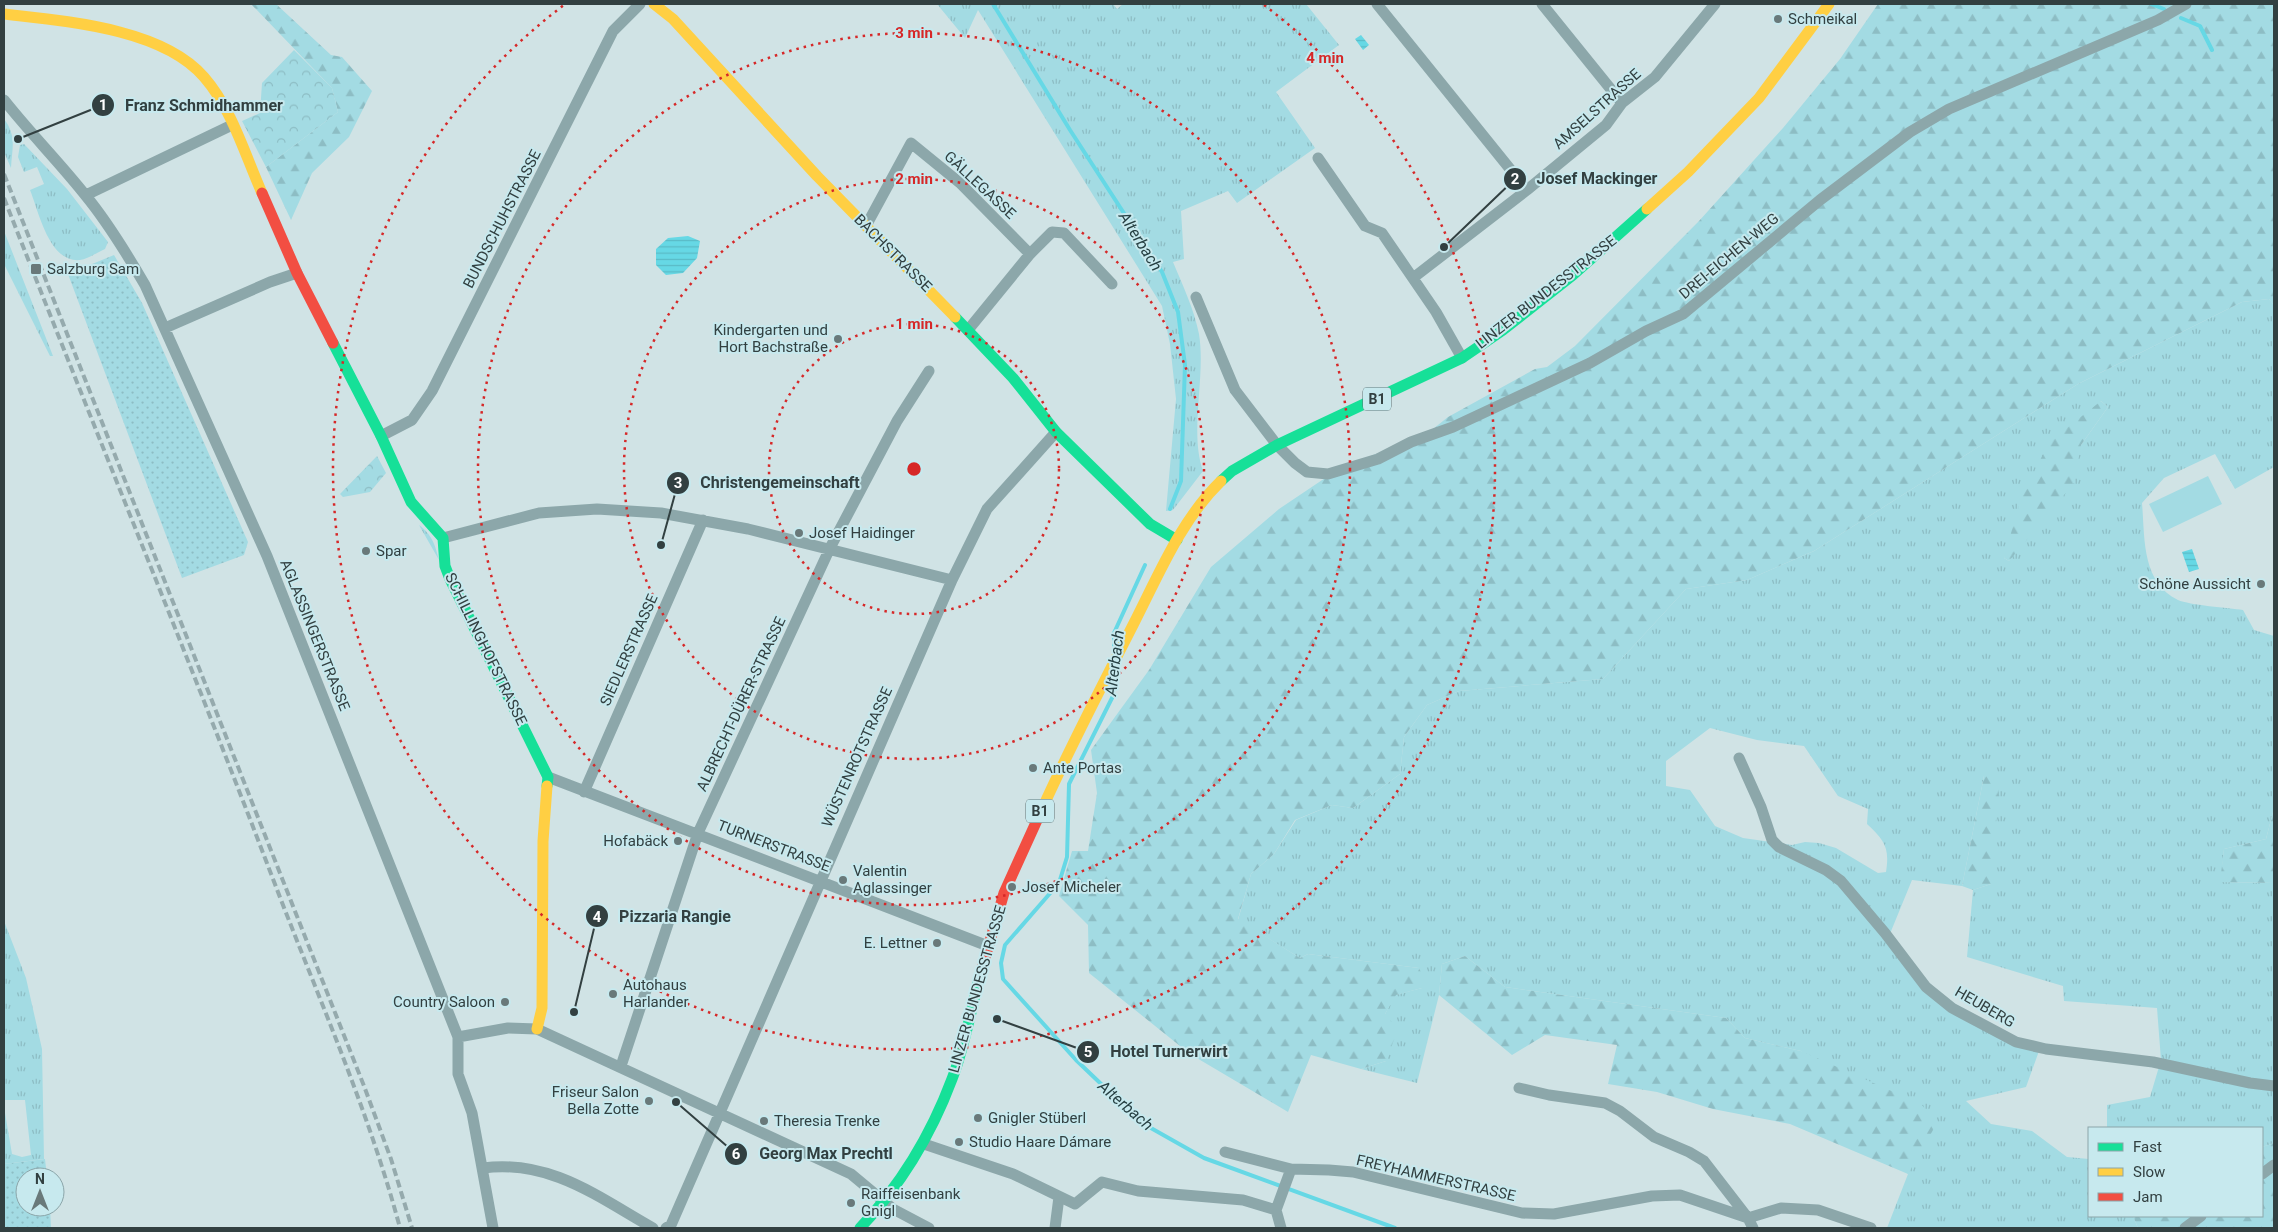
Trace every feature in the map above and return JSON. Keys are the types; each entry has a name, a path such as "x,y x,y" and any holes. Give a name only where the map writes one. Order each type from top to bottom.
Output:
{"street":[{"name":"BUNDSCHUHSTRASSE","path":"380,436 412,420 432,391 613,31 640,4"},
{"name":"BACHSTRASSE","path":"654,4 674,18 801,159 968,330 1013,378 1056,432 1150,524 1177,540"},
{"path":"1377,4 1527,190"},
{"path":"1542,4 1622,103"},
{"name":"AMSELSTRASSE","path":"1413,278 1527,190 1606,124 1622,103 1655,77 1716,4"},
{"name":"DREI-EICHEN-WEG","path":"1277,445 1307,472 1328,474 1378,459 1411,442 1453,427 1590,363 1646,331 1683,314 1820,200 1910,132 1949,109 2158,20 2186,4"},
{"name":"LINZER BUNDESSTRASSE","path":"860,1228 885,1202 924,1144 952,1078 1004,893 1064,761 1177,540 1207,496 1232,471 1277,445 1462,358 1503,330 1573,275 1688,172 1759,98 1824,6"},
{"path":"4,14 78,24 157,44 195,68 213,88 232,125 297,273 380,436 411,502 442,538 539,513 597,509 661,513 703,520 830,548 952,580"},
{"name":"AGLASSINGERSTRASSE","path":"4,100 27,130 86,195 122,246 145,285 267,556 458,1037 458,1074 472,1113 493,1228"},
{"path":"86,195 232,125"},
{"name":"GÄLLEGASSE","path":"866,226 911,143 960,183 1030,254"},
{"path":"1318,158 1365,226 1382,233 1436,312 1462,358"},
{"path":"968,330 1030,254 1052,232 1064,233 1112,284"},
{"path":"165,328 270,282 297,273"},
{"path":"1196,298 1235,390 1277,445"},
{"name":"ALBRECHT-DÜRER-STRASSE","path":"621,1066 698,833 830,548 897,421 929,371"},
{"name":"WÜSTENROTSTRASSE","path":"668,1226 952,580 987,509 1056,432"},
{"name":"SIEDLERSTRASSE","path":"584,792 703,520"},
{"name":"SCHILLINGHOFSTRASSE","path":"442,538 445,566 450,579 548,777"},
{"name":"HEUBERG","path":"1739,758 1761,807 1772,840 1779,847 1826,870 1841,881 1885,933 1926,987 1952,1008 2016,1042 2046,1049 2153,1062 2250,1083 2274,1086"},
{"path":"537,1029 542,1008 543,841 548,777"},
{"name":"TURNERSTRASSE","path":"548,777 698,833 988,946"},
{"path":"458,1037 508,1028 537,1029 621,1066 851,1174 898,1212 929,1228"},
{"path":"1519,1088 1549,1095 1605,1103 1620,1111 1654,1137 1689,1152 1704,1161 1751,1223 1781,1208 1818,1210 1871,1228"},
{"path":"924,1144 1013,1174 1059,1198 1075,1204 1102,1182 1138,1191 1243,1200 1276,1210"},
{"name":"FREYHAMMERSTRASSE","path":"1225,1152 1291,1169 1353,1172 1522,1213 1554,1214 1652,1196 1680,1195 1751,1223"},
{"path":"2263,1173 2274,1166"},
{"path":"483,1168 515,1167 545,1171 572,1181 652,1228"},
{"path":"1281,1228 1276,1210 1285,1181 1291,1169"},
{"path":"1055,1228 1059,1198"},
{"path":"2185,1228 2200,1217"}],"green space":[{"path":"251,4 276,4 331,55 342,57 372,91 349,137 312,173 291,220 266,167 338,112 332,88"},
{"path":"937,4 1113,4 1117,9 1123,4 1306,4 1339,45 1276,92 1315,148 1237,203 1228,191 1181,211 1184,259 1173,262 1191,307 1199,334 1201,368 1197,439 1203,471 1173,510 1166,511 1176,399 1170,344 1162,306 978,10 965,38"},
{"path":"1878,4 2274,4 2274,305 2269,299 2242,302 2078,384 1814,551 1747,580 1686,589 1603,679 1459,691 1427,705 1404,737 1400,774 1353,808 1332,805 1295,820 1274,854 1251,874 1238,919 1300,958 1308,954 1419,968 1425,981 1422,988 1396,995 1385,1014 1398,1029 1386,1061 1361,1069 1311,1055 1288,1112 1190,1054 1089,973 1088,925 1059,896 1072,851 1088,851 1097,793 1091,750 1149,670 1211,567 1279,509 1343,466 1423,437 1448,417 1535,369 1547,367 1575,346 1699,221 1783,128 1840,59"},
{"path":"294,50 332,88 338,112 266,167 242,121 260,113 262,83"},
{"path":"4,119 11,131 12,137 11,168 4,152"},
{"path":"24,144 67,189 108,242 105,249 80,260 69,259 53,245 42,223 30,190 44,184 37,167 24,172 18,157 20,145"},
{"path":"4,231 53,356 50,356 4,264"},
{"path":"114,255 142,303 248,542 244,555 182,578 68,274"},
{"path":"2269,299 2274,305 2274,467 2235,489 2215,454 2164,478 2142,503 2147,558 2157,582 2166,592 2183,602 2243,610 2254,630 2274,636 2274,808 2266,839 2224,849 2221,882 2274,883 2274,1143 2263,1147 2263,1127 2107,1127 2107,1105 2150,1097 2161,1060 2157,1008 2064,1001 2063,986 1967,957 1973,890 1991,884 1984,776 1962,886 1912,880 1887,941 1922,987 2039,1051 2026,1087 1966,1101 1991,1124 2032,1131 2067,1157 2088,1159 2088,1217 2133,1217 2138,1228 1887,1228 1908,1174 1801,1051 1745,1038 1726,1018 1505,987 1465,956 1442,964 1439,995 1417,1083 1361,1069 1386,1061 1385,1014 1395,995 1422,988 1419,968 1308,954 1300,958 1238,920 1251,874 1274,854 1296,820 1332,805 1353,808 1400,774 1404,737 1427,705 1459,691 1603,679 1686,589 1747,580 1814,551 2078,384 2242,302","holes":["2101,401 2108,407 2081,445 2009,561 2004,558","1710,728 1757,740 1804,746 1838,796 1868,809 1867,824 1882,840 1886,850 1886,872 1878,873 1836,848 1819,843 1805,842 1792,845 1743,838 1715,826 1690,790 1666,786 1666,761"]},
{"path":"2101,401 2108,407 2081,445 2074,483 2009,561 2004,558 2020,501 2049,442"},
{"path":"377,456 386,473 370,492 343,497 340,494"},
{"path":"2208,476 2222,504 2163,532 2149,504"},
{"path":"419,525 432,540 439,560"},
{"path":"1984,776 2000,778 1991,884 1973,890 1962,886"},
{"path":"2274,808 2274,883 2220,882 2224,849 2266,839"},
{"path":"4,921 26,978 42,1049 44,1159 4,1164 4,1107 12,1154 22,1157 31,1155 25,1100 4,1100"},
{"path":"1465,956 1505,987 1726,1018 1745,1038 1801,1051 1921,1104 1937,1123 1908,1174 1790,1124 1713,1109 1657,1092 1608,1084 1617,1045 1545,1035 1512,1055 1439,995 1442,964"},
{"path":"2274,1143 2274,1228 2138,1228 2133,1217 2263,1217 2263,1147"},
{"path":"45,1159 46,1167 15,1167 15,1217 50,1217 51,1228 4,1228 4,1164"}],"water":[{"path":"1361,35 1369,45 1363,50 1355,39"},
{"path":"688,236 700,241 697,258 683,273 666,275 656,265 656,249 668,238"},
{"path":"2192,549 2199,569 2189,572 2182,552"}],"waterway":[{"name":"Alterbach","path":"993,4 1070,130 1162,272 1178,312 1185,365 1181,481 1170,509"},
{"path":"2151,4 2164,9"},
{"path":"2181,18 2200,26 2212,50"},
{"name":"Alterbach","path":"1114,645 1114,633 1145,565"},
{"name":"Alterbach","path":"1113,682 1113,696 1069,784 1067,857 1059,883 1005,945 1001,963 1003,979 1076,1060 1142,1123 1204,1158 1395,1228"}],"railway":[{"path":"4,174 364,1086 391,1159 412,1228"},
{"path":"4,198 207,708 341,1052 373,1139 400,1228"}],"traffic: fast":[{"path":"1221,481 1232,471 1277,445 1462,358 1503,330 1573,275 1647,209"},
{"path":"955,317 1013,378 1056,432 1150,524 1177,540"},
{"path":"333,343 381,436 411,502 443,538 445,566 450,579 548,777 547,786"},
{"path":"860,1228 902,1177 935,1120 957,1066 980,975"}],"traffic: slow":[{"path":"654,4 673,19 817,176 955,317"},
{"path":"1647,209 1688,172 1759,98 1829,4"},
{"path":"4,14 83,24 111,30 138,37 163,47 186,61 204,77 222,103 237,133 262,193"},
{"path":"1043,807 1087,715 1172,548 1194,513 1221,481"},
{"path":"537,1029 542,1008 543,841 547,786"}],"traffic: jam":[{"path":"262,193 297,273 333,343"},
{"path":"980,975 1004,893 1043,807"}],"place":[{"name":"Schmeikal","path":"1778,19"},
{"name":"Franz Schmidhammer","path":"18,139"},
{"name":"Josef Mackinger","path":"1444,247"},
{"name":"Salzburg Sam","path":"36,269"},
{"name":"Kindergarten und Hort Bachstraße","path":"838,339"},
{"name":"Josef Haidinger","path":"799,533"},
{"name":"Christengemeinschaft","path":"661,545"},
{"name":"Spar","path":"366,551"},
{"name":"Schöne Aussicht","path":"2261,584"},
{"name":"Ante Portas","path":"1033,768"},
{"name":"Hofabäck","path":"678,841"},
{"name":"Valentin Aglassinger","path":"843,880"},
{"name":"Josef Micheler","path":"1012,887"},
{"name":"E. Lettner","path":"937,943"},
{"name":"Autohaus Harlander","path":"613,994"},
{"name":"Country Saloon","path":"505,1002"},
{"name":"Pizzaria Rangie","path":"574,1012"},
{"name":"Hotel Turnerwirt","path":"997,1019"},
{"name":"Friseur Salon Bella Zotte","path":"649,1101"},
{"name":"Georg Max Prechtl","path":"676,1102"},
{"name":"Gnigler Stüberl","path":"978,1118"},
{"name":"Theresia Trenke","path":"764,1121"},
{"name":"Studio Haare Dámare","path":"959,1142"},
{"name":"Raiffeisenbank Gnigl","path":"851,1203"}]}
